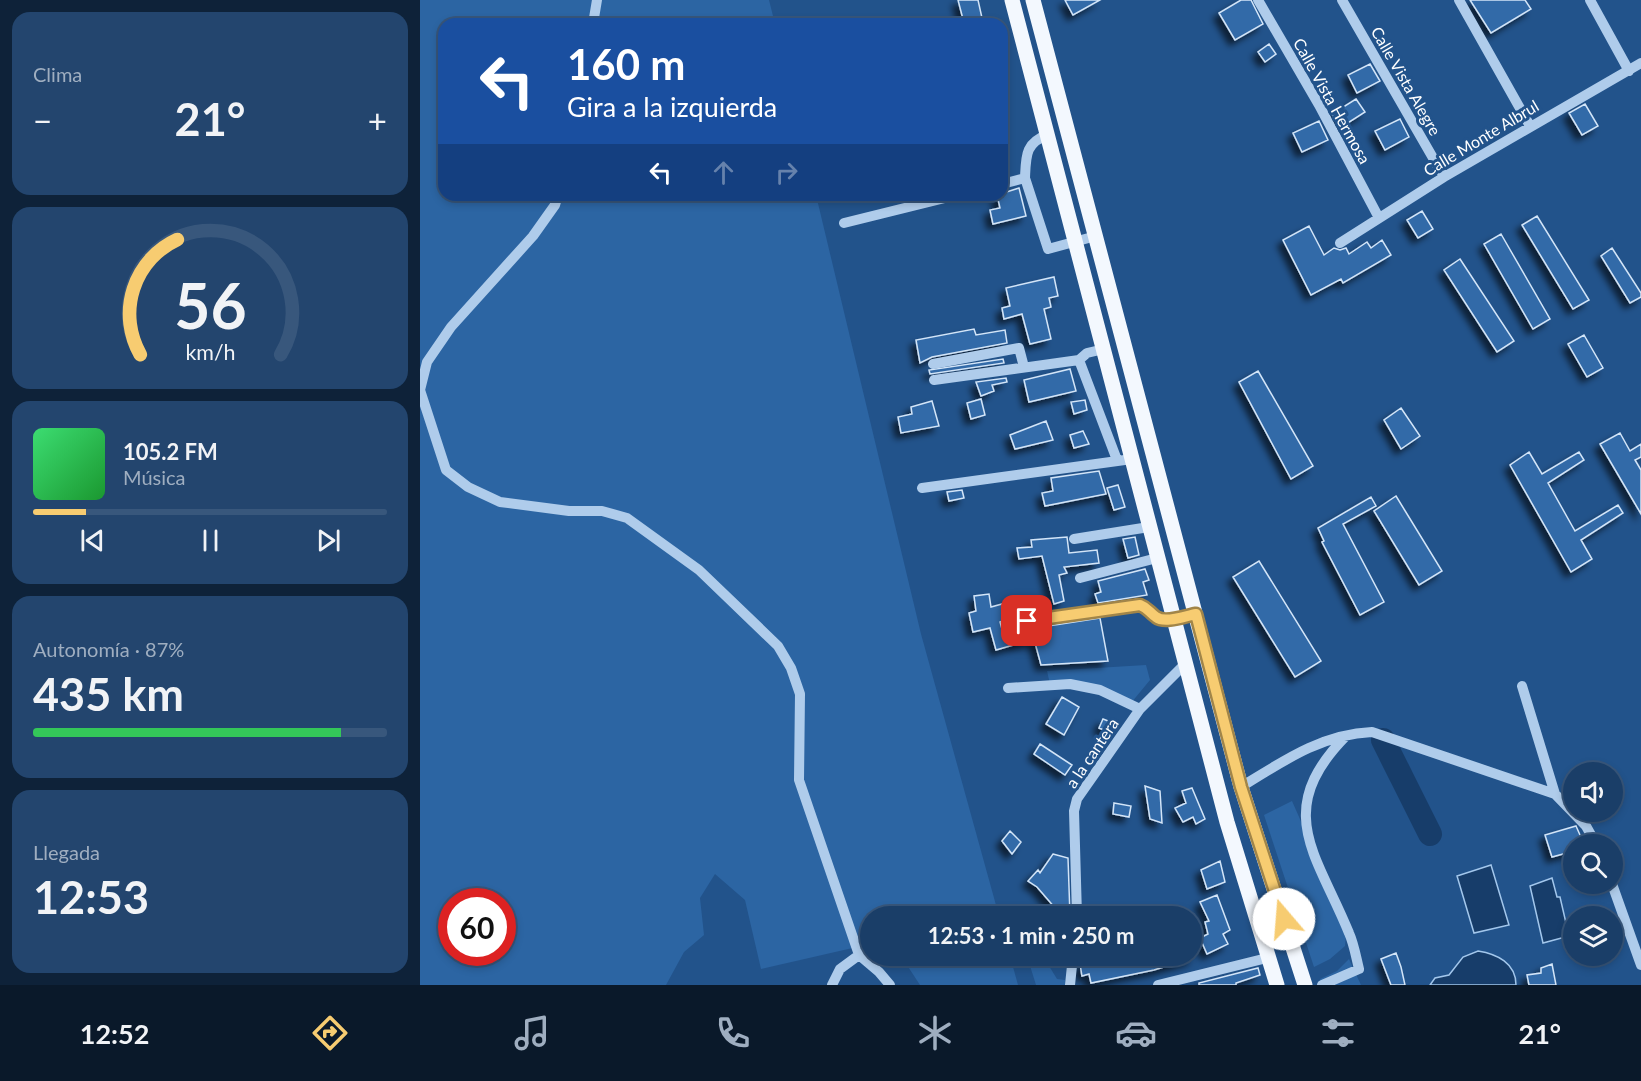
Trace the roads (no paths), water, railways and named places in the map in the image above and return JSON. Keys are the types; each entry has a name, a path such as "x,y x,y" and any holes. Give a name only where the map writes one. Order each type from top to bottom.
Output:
{"main road":[{"path":"1012,0 1104,349 1124,460 1149,527 1227,822 1277,985"},
{"path":"1033,0 1241,787 1305,985"}],"street":[{"path":"594,18 597,0"},
{"name":"Calle Vista Hermosa","path":"1258,0 1319,105 1379,218"},
{"name":"Calle Vista Alegre","path":"1342,0 1444,177"},
{"path":"1459,0 1530,126"},
{"path":"1590,0 1629,71"},
{"name":"Calle Monte Albrul","path":"1340,243 1444,177 1641,63"},
{"path":"1048,134 1036,139 1026,150 1025,178 1048,249 1096,236"},
{"path":"1008,182 1025,178"},
{"path":"556,201 533,236 451,327 427,362 420,390 446,470 468,487 500,502 569,511 602,511 627,518 699,570 778,646 791,668 800,694 799,780 859,955 890,985"},
{"path":"844,223 933,201"},
{"path":"933,364 1019,348 1024,367"},
{"path":"934,380 1078,360 1087,353 1104,349"},
{"path":"922,488 1124,460 1078,360"},
{"path":"1074,539 1149,527"},
{"path":"1080,578 1156,558"},
{"path":"1027,621 1140,605 1148,608 1156,618 1174,619 1196,614"},
{"name":"a la cantera","path":"1077,906 1074,811 1077,799 1140,709 1186,663"},
{"path":"1008,688 1070,684 1100,690 1140,709"},
{"path":"1522,686 1555,794 1586,826 1590,834"},
{"path":"1241,787 1299,751 1349,733 1372,732 1555,794"},
{"path":"1322,985 1359,969 1350,935 1308,842 1305,817 1311,783 1325,758 1349,733"},
{"path":"1616,894 1641,965"},
{"path":"832,985 840,969 859,955"},
{"path":"1158,985 1267,958"},
{"path":"1070,985 1072,966"}],"waterway":[{"path":"1383,740 1430,834"}]}
